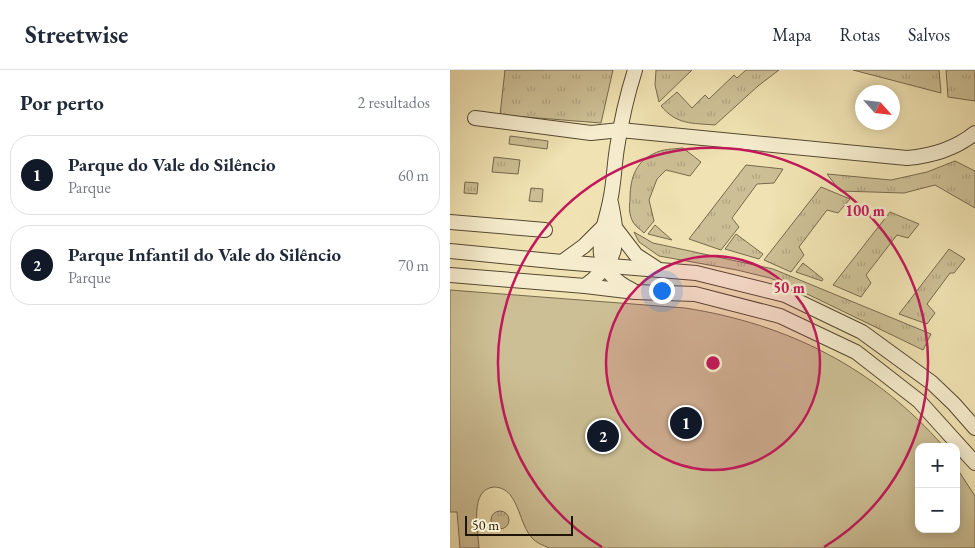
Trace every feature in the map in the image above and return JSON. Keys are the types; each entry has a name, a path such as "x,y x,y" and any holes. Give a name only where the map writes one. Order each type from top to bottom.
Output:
{"street":[{"path":"585,286 606,266 614,253 610,227 611,200 620,130 635,70"},
{"path":"475,118 591,133 620,130 907,158 933,155 945,151 963,142 975,133"},
{"path":"450,222 545,230"},
{"path":"562,262 610,227"},
{"path":"610,227 636,255 656,269"},
{"path":"450,251 696,273 785,294 862,332 932,383 975,428"},
{"path":"606,266 615,279 635,292"},
{"path":"450,275 635,292 695,294 780,316 856,352 919,401 975,463"}],"green space":[{"path":"505,70 613,70 601,123 500,115"},
{"path":"656,70 692,70 659,102 655,85"},
{"path":"746,70 779,70 758,86 715,125 679,120 661,106 677,92 692,108 705,95 709,99 734,75 737,78"},
{"path":"853,70 939,70 941,93"},
{"path":"946,70 975,70 975,101 948,97"},
{"path":"510,136 548,141 547,149 509,144"},
{"path":"683,148 701,162 690,176 666,170 657,179 649,200 654,221 644,233 634,223 630,214 629,205 634,173 641,162 656,152"},
{"path":"494,157 520,160 518,174 492,172"},
{"path":"955,161 975,171 975,208 935,185 904,193 840,191 827,174 891,180 927,172"},
{"path":"746,165 783,169 774,183 757,184 732,218 739,227 721,250 689,239"},
{"path":"465,182 478,183 477,194 464,193"},
{"path":"821,187 850,199 838,213 827,210 799,247 804,255 791,272 764,260"},
{"path":"531,188 543,189 542,202 529,201"},
{"path":"890,212 919,224 908,238 897,235 866,275 871,283 861,297 833,285"},
{"path":"655,225 672,240 648,234"},
{"path":"634,232 653,243 773,269 931,334 923,350 770,278 659,256 639,242"},
{"path":"736,234 763,254 759,259 725,249"},
{"path":"949,249 965,259 954,273 950,273 927,304 935,313 927,324 899,314"},
{"path":"803,263 823,279 822,281 796,272"},
{"path":"450,290 685,308 723,315 759,325 794,338 827,354 889,394 940,443 915,443 915,533 960,533 960,473 975,496 975,548 549,548 536,541 529,534 510,494 494,487 486,489 478,502 479,548 460,548 457,512 450,512"},
{"path":"500,511 506,514 509,520 506,526 500,529 494,526 491,520 494,514"}],"place":[{"name":"Parque do Vale do Silêncio","path":"686,423"},
{"name":"Parque Infantil do Vale do Silêncio","path":"603,436"}]}
